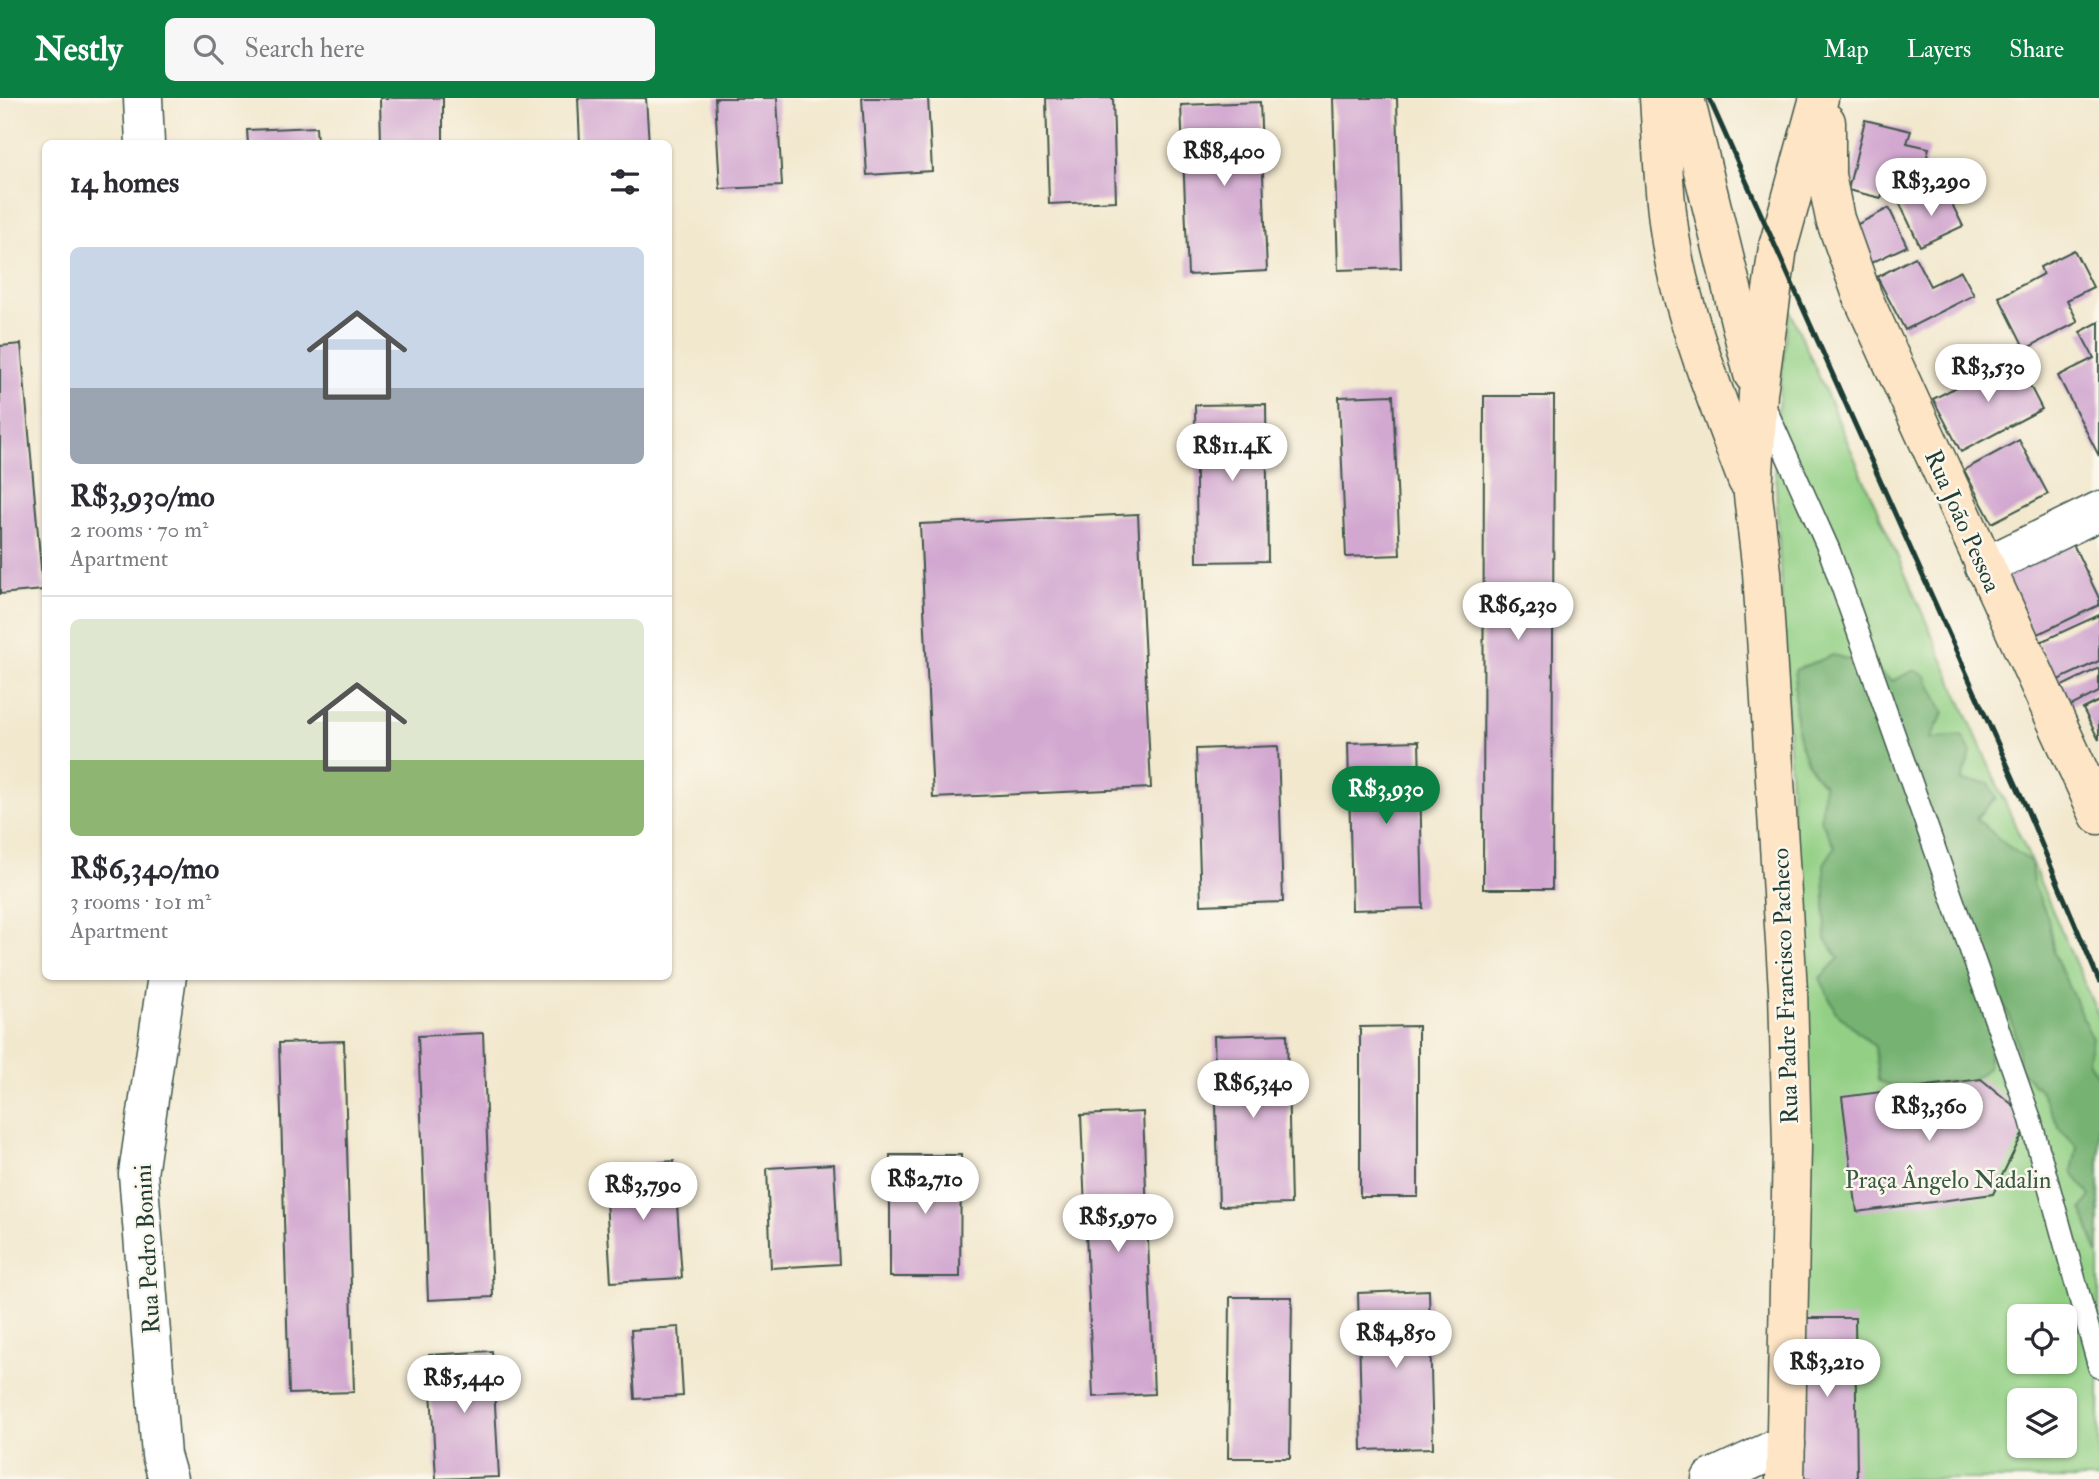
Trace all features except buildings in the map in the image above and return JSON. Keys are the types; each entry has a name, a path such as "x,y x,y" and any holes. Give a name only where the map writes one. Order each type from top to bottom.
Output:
{"main road":[{"name":"Rua Padre Francisco Pacheco","path":"1659,98 1666,204 1678,277 1705,368 1753,495"},
{"name":"Rua Padre Francisco Pacheco","path":"1685,98 1758,393"},
{"name":"Rua Padre Francisco Pacheco","path":"1785,1462 1792,1146 1788,990 1762,572 1753,495 1758,393 1778,247 1819,98"},
{"name":"Rua João Pessoa","path":"1827,98 1826,175 1835,219 1863,298 2099,815"},
{"path":"1705,368 1758,393"}],"street":[{"path":"143,98 145,140"},
{"path":"1984,567 2099,511"},
{"name":"Rua Pedro Bonini","path":"166,980 138,1174 160,1455 168,1479"},
{"path":"1711,1479 1785,1462"}],"lane":[{"path":"1758,393 1829,550 2030,1118 2099,1367"}],"green space":[{"name":"Praça Ângelo Nadalin","path":"1789,308 2099,1017 2099,1479 1798,1479 1803,1035 1774,445"},
{"path":"1833,655 1871,666 1892,681 1914,670 1926,676 1944,713 1930,739 1962,736 1971,753 1961,781 1989,783 1996,798 1976,818 2005,844 2031,862 2033,884 2048,918 2054,954 2092,1038 2088,1060 2099,1079 2099,1257 2082,1209 2091,1196 2072,1172 2077,1147 2060,1129 2040,1090 2018,1068 2015,1032 2000,999 1992,1029 1988,1068 1960,1087 1923,1093 1878,1081 1875,1047 1835,1011 1820,978 1839,958 1826,940 1824,864 1835,847 1821,820 1824,784 1806,760 1801,746 1796,716 1795,670"}],"railway":[{"path":"1709,98 2023,800 2099,981"}]}
